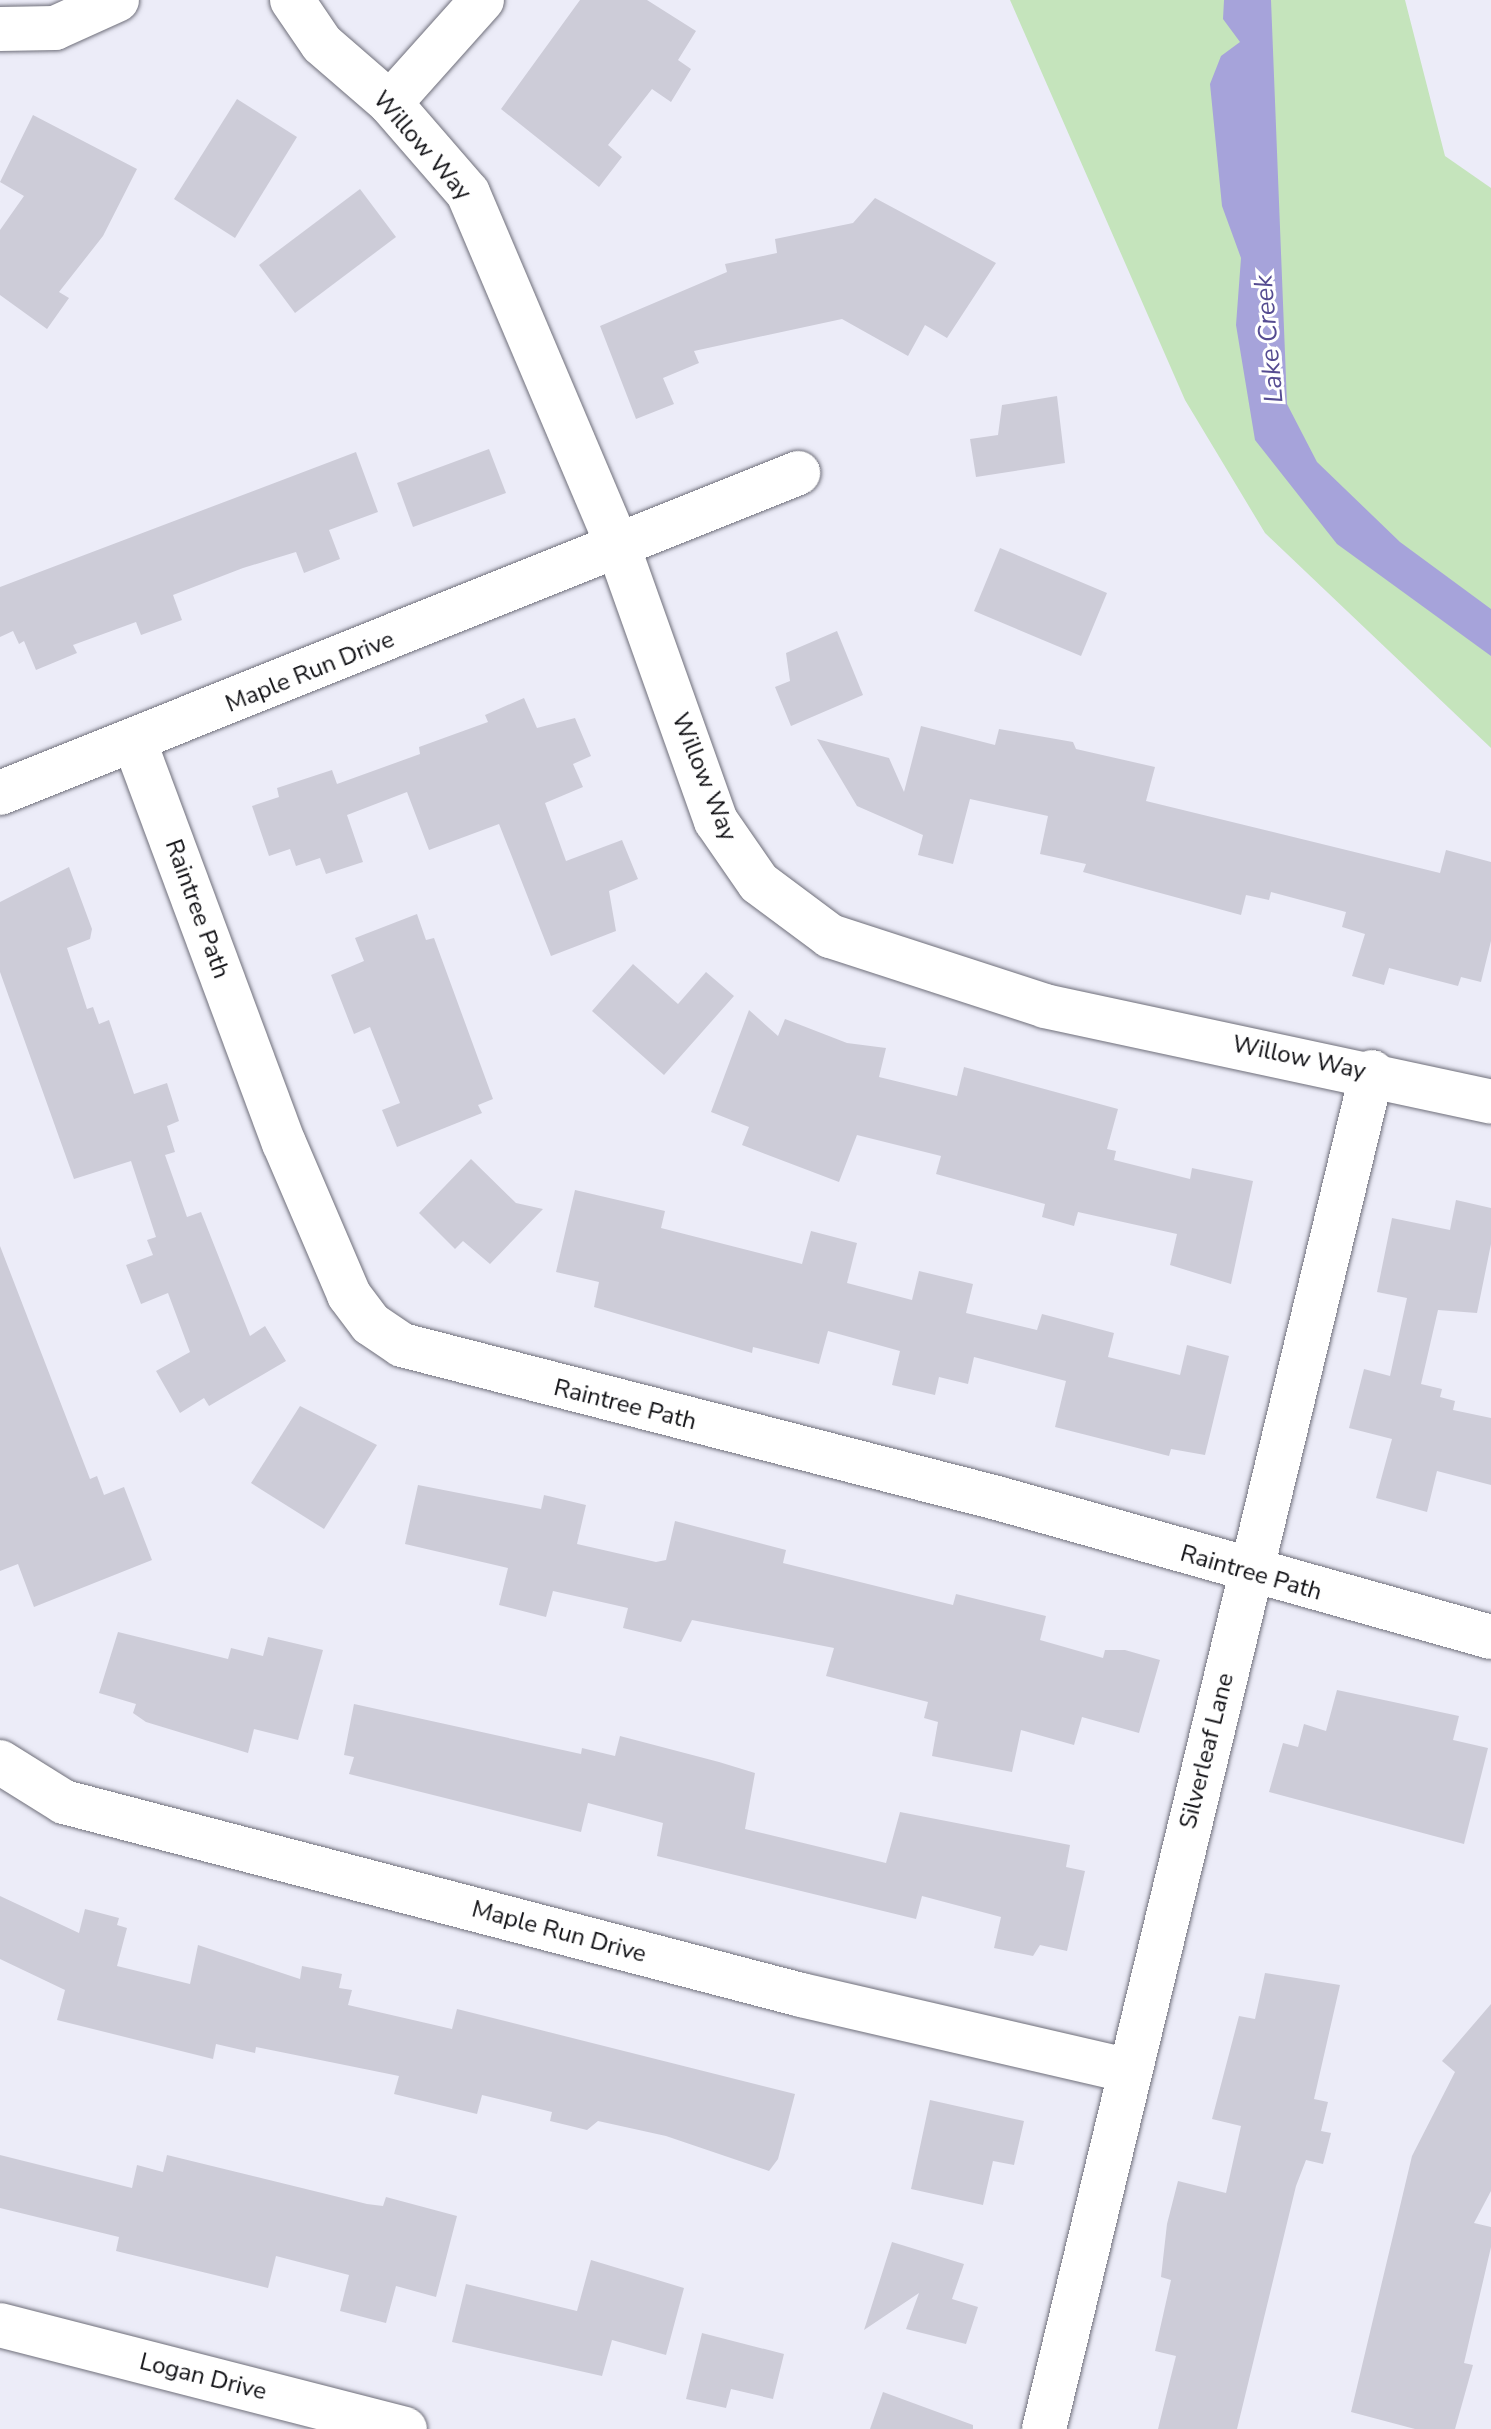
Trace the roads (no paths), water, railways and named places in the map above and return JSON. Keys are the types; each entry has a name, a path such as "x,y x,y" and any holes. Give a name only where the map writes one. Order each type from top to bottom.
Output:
{"street":[{"path":"0,29 55,28 117,0"},
{"name":"Willow Way","path":"292,0 322,44 390,103 468,193 618,546 716,821 759,883 797,916 830,936 1045,1006 1372,1072 1491,1102"},
{"path":"390,103 482,0"},
{"name":"Maple Run Drive","path":"0,793 135,743 798,473"},
{"name":"Raintree Path","path":"135,743 284,1143 349,1295 371,1324 428,1356 997,1498 1250,1575 1491,1637"},
{"name":"Silverleaf Lane","path":"1044,2429 1372,1072"},
{"name":"Maple Run Drive","path":"0,1762 64,1802 801,1995 1129,2071"},
{"name":"Logan Drive","path":"0,2325 405,2429"}],"water":[{"name":"Lake Creek","path":"1224,0 1271,0 1287,404 1317,462 1400,542 1491,609 1491,656 1337,544 1255,440 1236,325 1241,258 1222,206 1210,84 1221,56 1240,42 1223,19"}]}
